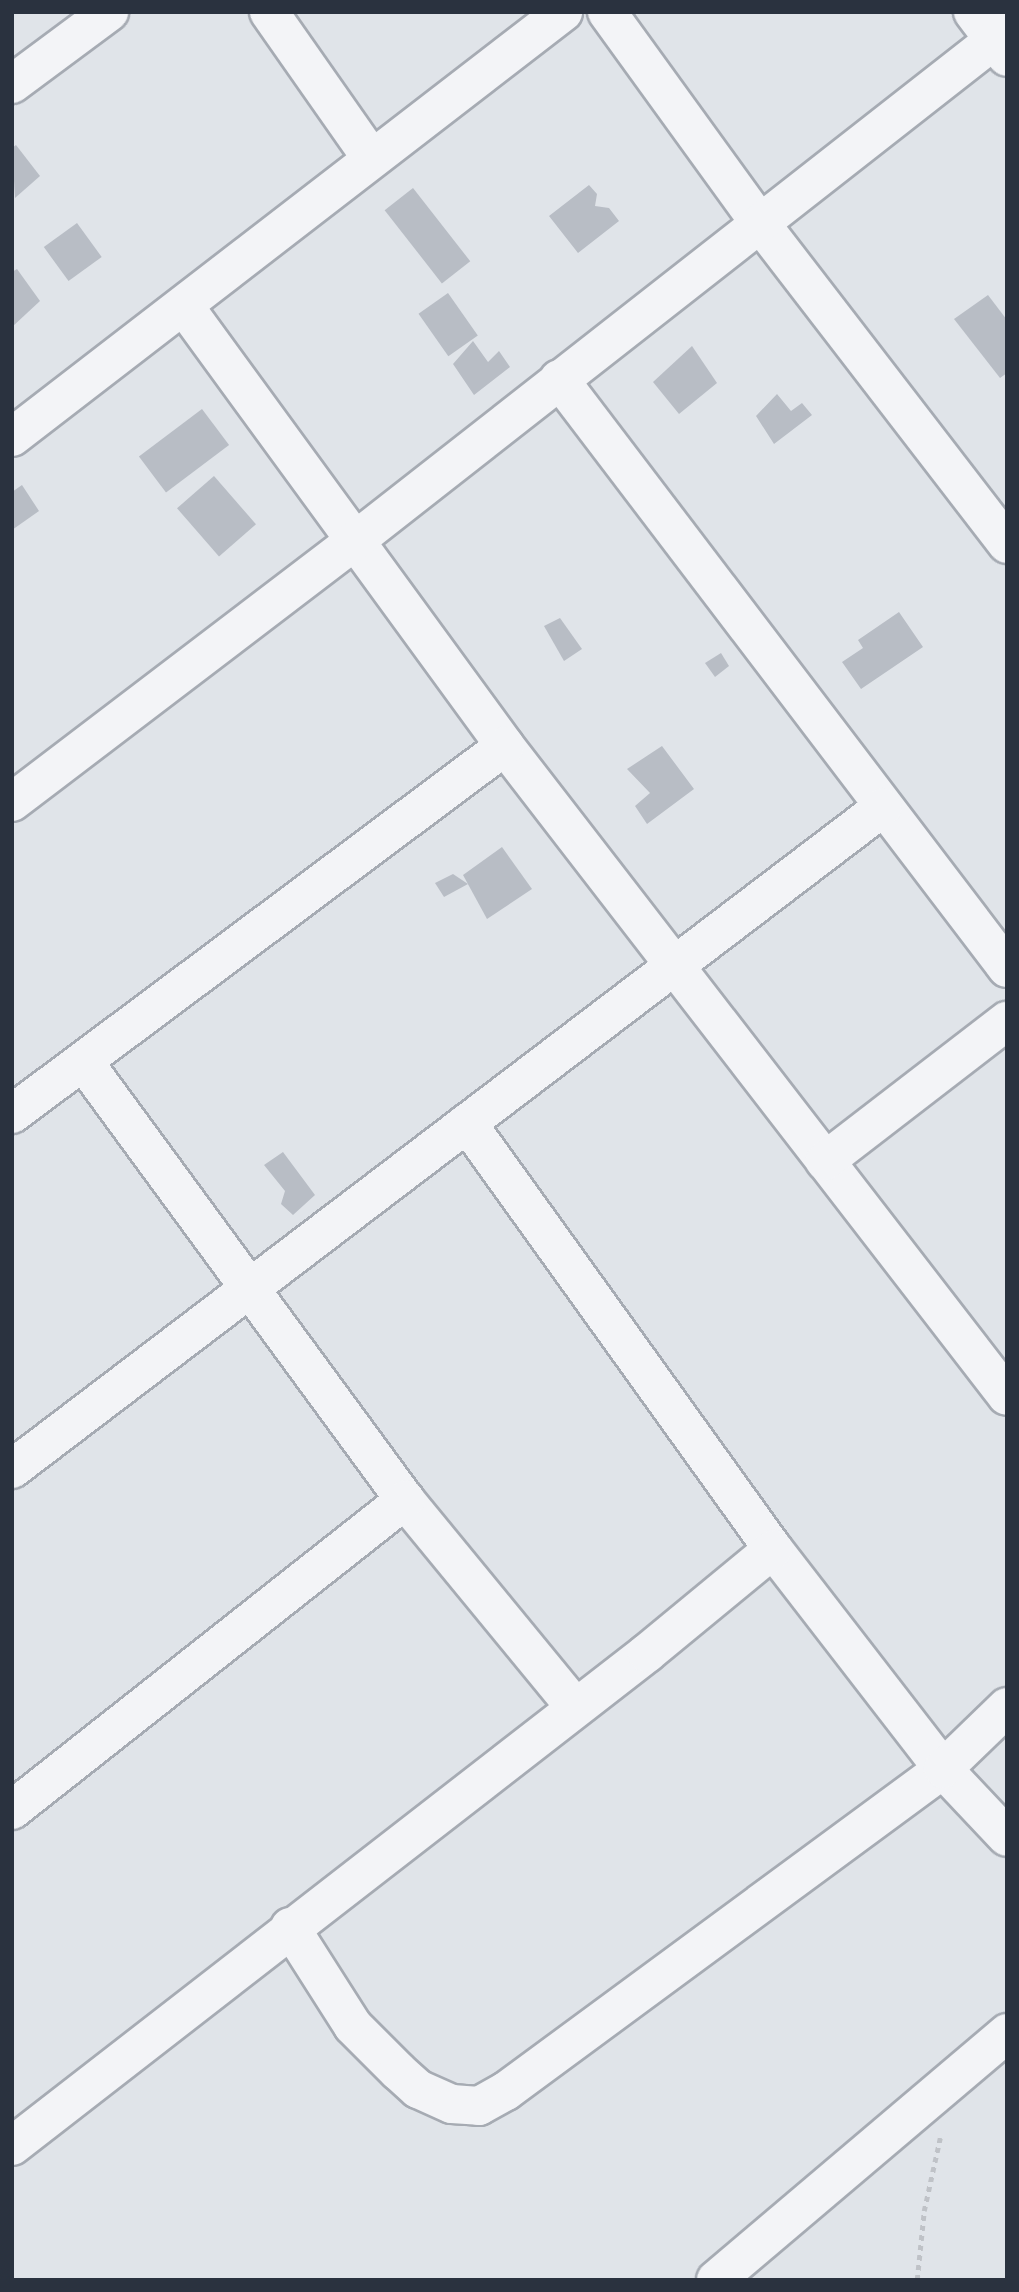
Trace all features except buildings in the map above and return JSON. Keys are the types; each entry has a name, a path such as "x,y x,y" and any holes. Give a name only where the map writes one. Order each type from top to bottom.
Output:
{"street":[{"path":"12,84 108,12"},
{"path":"269,12 372,159"},
{"path":"12,437 563,12"},
{"path":"607,12 760,223 1007,544"},
{"path":"12,802 356,540 995,35"},
{"path":"184,306 505,746 825,1161 1003,1383"},
{"path":"559,379 882,808 1007,968"},
{"path":"12,1114 505,746"},
{"path":"12,1469 254,1288 674,964 882,808"},
{"path":"825,1161 1007,1021"},
{"path":"83,1061 254,1288 405,1500 575,1706"},
{"path":"467,1123 773,1549 943,1769 1007,1837"},
{"path":"12,1810 405,1500"},
{"path":"12,2146 773,1549"},
{"path":"290,1927 353,2026 398,2071 418,2089 452,2104 479,2106 506,2091 943,1769 1007,1707"},
{"path":"716,2280 1007,2033"}],"path":[{"path":"917,2280 924,2211 941,2132"}]}
